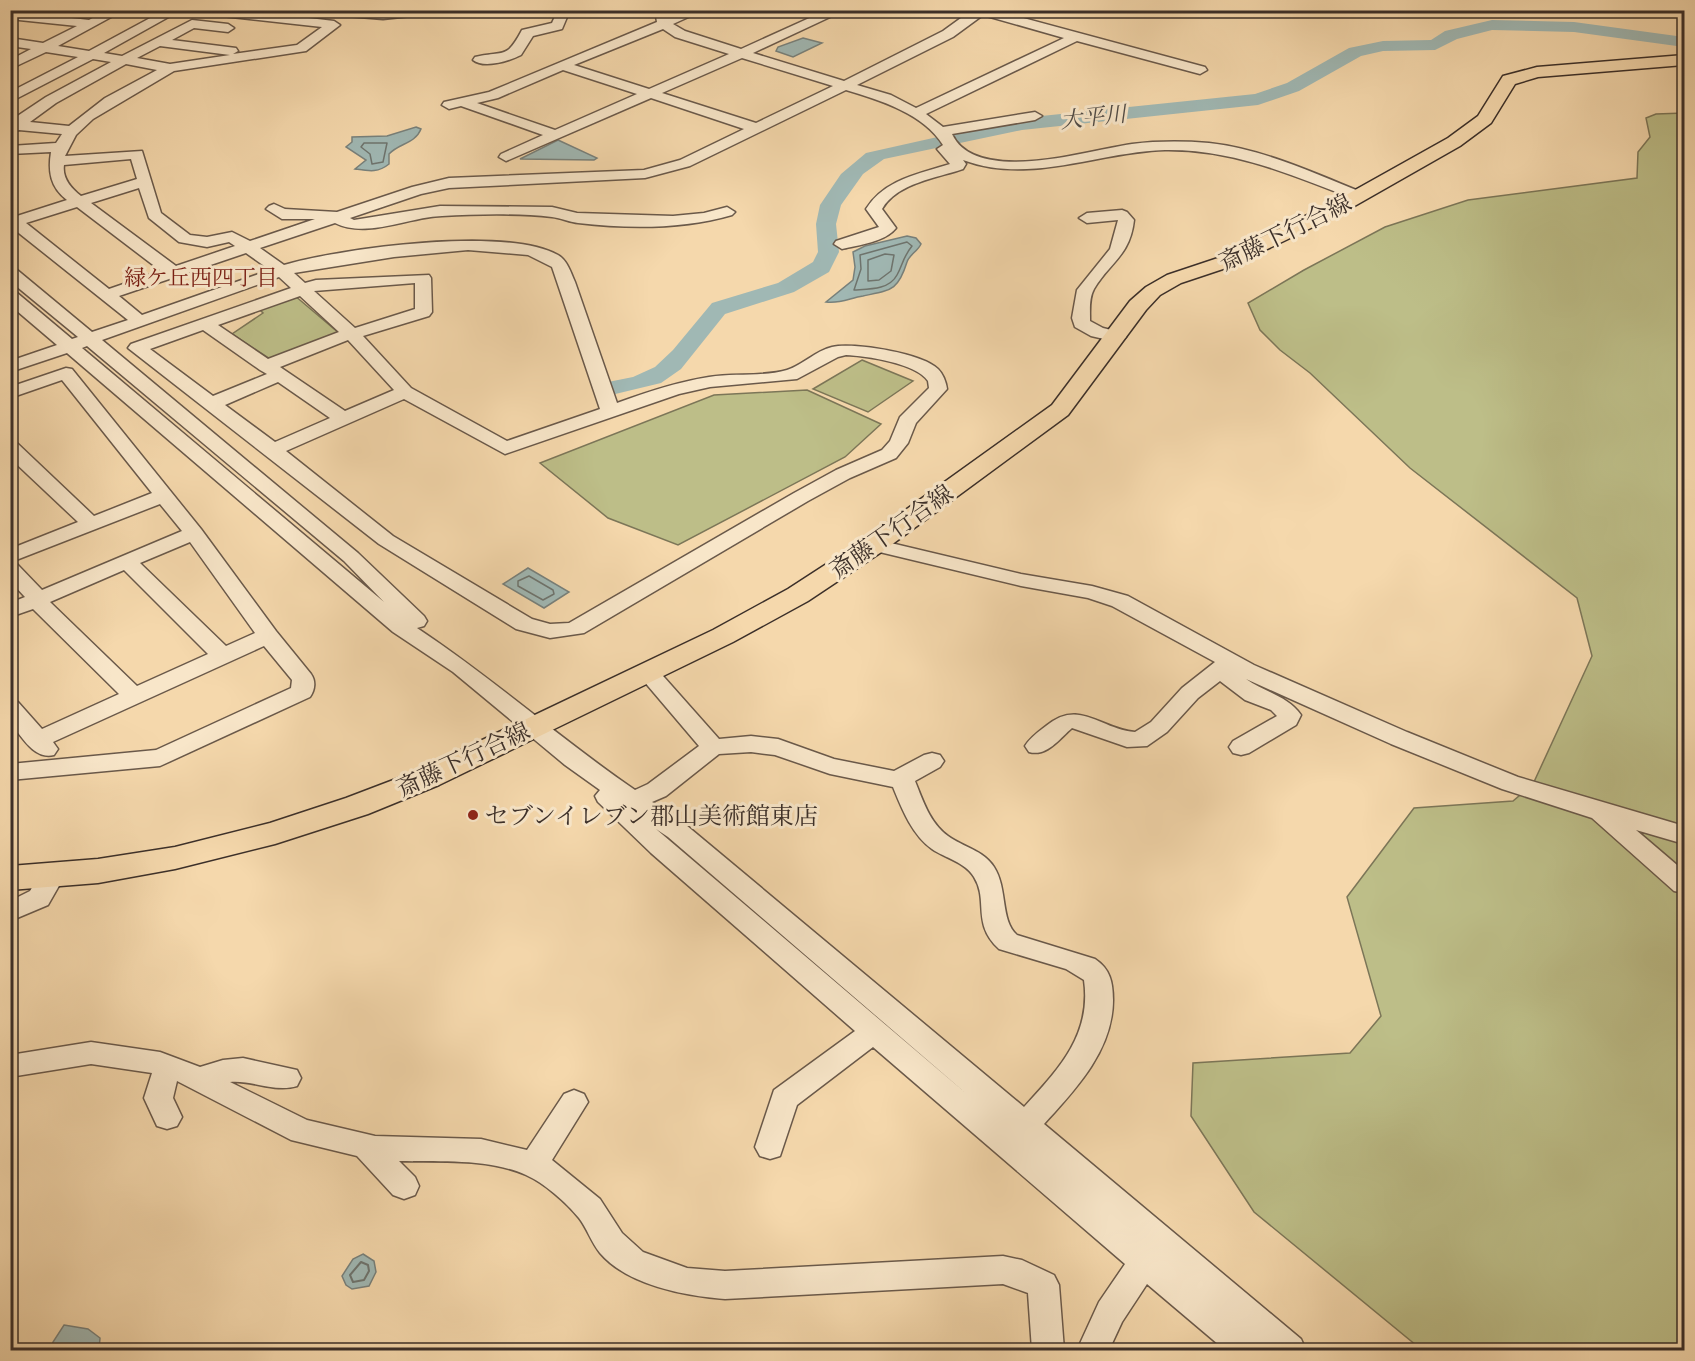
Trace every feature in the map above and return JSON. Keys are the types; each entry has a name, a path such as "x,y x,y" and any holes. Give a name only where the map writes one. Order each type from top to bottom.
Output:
{"main road":[{"name":"斎藤下行合線","path":"10,878 51,877 165,860 275,832 357,806 428,778 648,673 798,595 874,545 1060,410 1117,337 1138,306 1158,288 1225,262 1359,196 1468,132 1485,119 1506,84 1513,78 1537,72 1684,60"}],"street":[{"path":"10,65 118,10"},
{"path":"10,98 83,54 157,15 175,10"},
{"path":"10,42 170,68 301,48 334,25 204,10"},
{"path":"322,10 383,15 430,10"},
{"path":"530,55 524,46 527,33 557,26 564,10"},
{"path":"449,105 493,95 662,17 698,10"},
{"path":"506,157 839,10"},
{"path":"107,295 417,190 449,183 619,176 664,170 694,159 948,34 980,11 1200,70"},
{"path":"20,15 92,24"},
{"path":"157,15 192,24 237,29"},
{"path":"662,17 680,34 886,98 916,114 946,139 978,160 1023,166 1146,147 1215,149 1272,163 1359,196"},
{"path":"12,127 51,100 192,24"},
{"path":"293,36 316,38"},
{"path":"916,114 1076,37"},
{"path":"158,42 259,54"},
{"path":"10,87 83,54"},
{"path":"480,60 530,55 756,128"},
{"path":"170,68 93,112 72,130 57,154 59,183 78,201 173,272"},
{"path":"465,103 555,135"},
{"path":"946,139 1035,116"},
{"path":"12,127 72,130"},
{"path":"842,244 875,235 888,228 874,209 875,205 897,187 958,166 959,164 944,149 946,139"},
{"path":"10,150 57,154 137,154 154,215 185,240 207,242 232,237 248,247 282,271 301,289 351,333 405,392 505,448 610,410 692,385 791,375 833,352 867,351 920,366 931,372 938,381 938,389 906,421 899,443 889,454 812,491 576,628 562,632 540,630 524,624 386,540 273,450 211,404 137,348 301,289 325,284 423,278 423,312 351,333 211,404"},
{"path":"13,220 145,181"},
{"path":"274,209 282,214 335,218 352,225 440,211 552,212 577,218 673,221 705,218 727,212"},
{"path":"1087,219 1122,215 1125,220 1125,234 1110,263 1086,288 1081,318 1081,323 1086,327 1117,337"},
{"path":"13,220 140,321"},
{"path":"10,367 302,265 431,247 518,249 546,255 560,266 610,410"},
{"path":"10,272 351,557 461,667"},
{"path":"10,296 401,627 461,667 573,759 660,847 874,1031 1155,1253 1290,1350"},
{"path":"204,323 344,419"},
{"path":"10,393 66,373 194,533 268,636 303,679 302,692 160,758 10,772"},
{"path":"273,450 405,392"},
{"path":"10,447 90,524"},
{"path":"10,556 164,495"},
{"path":"10,611 194,533"},
{"path":"874,545 1021,580 1092,592 1120,601 1225,666 1510,783 1597,811 1684,835"},
{"path":"127,562 222,655"},
{"path":"10,568 134,696"},
{"path":"39,739 268,636"},
{"path":"1037,746 1064,723 1072,720 1127,739 1139,740 1159,727 1190,693 1225,666"},
{"path":"1225,666 1253,695 1279,705 1288,715 1288,720 1241,747"},
{"path":"648,673 713,747"},
{"path":"10,707 39,739 58,767"},
{"path":"633,801 657,790 713,747 751,744 778,747 830,766 903,781 914,809 931,836 976,861 989,880 994,926 1000,936 1008,942 1077,962 1091,970 1098,978 1100,999 1096,1031 1079,1063 1026,1125"},
{"path":"573,759 677,831 1026,1125 1155,1253 1248,1350"},
{"path":"897,780 932,761"},
{"path":"1597,811 1683,884"},
{"path":"10,912 39,898 51,877"},
{"path":"770,1147 784,1098 874,1031"},
{"path":"10,1066 91,1053 129,1057 169,1067 199,1079 301,1131 366,1146 481,1151 534,1164 563,1184 589,1208 611,1243 632,1262 687,1282 725,1285 1003,1270 1022,1274 1043,1285 1048,1325 1048,1350"},
{"path":"167,1118 158,1106 157,1098 169,1067"},
{"path":"199,1079 214,1073 242,1068 288,1078"},
{"path":"534,1164 574,1102"},
{"path":"366,1146 404,1186"},
{"path":"1093,1350 1110,1312 1131,1280 1155,1253"}],"green space":[{"path":"1684,113 1684,1350 1422,1350 1254,1212 1191,1116 1193,1063 1350,1053 1381,1016 1347,897 1414,808 1513,801 1533,784 1592,656 1577,598 1410,468 1310,373 1280,350 1260,330 1248,303 1385,227 1468,200 1637,178 1638,152 1650,137 1646,118 1656,114"},
{"path":"294,295 340,334 273,361 232,334 263,313 256,306"},
{"path":"862,360 913,381 868,412 813,389"},
{"path":"807,390 881,424 845,457 678,545 608,518 540,463 714,395"}],"water":[{"path":"803,38 822,43 793,57 776,51 778,47"},
{"path":"416,127 421,129 415,138 389,154 389,164 385,167 373,171 355,169 366,160 346,147 352,142 352,137 387,136"},
{"path":"558,140 597,158 594,160 520,159"},
{"path":"907,236 916,238 921,244 908,260 897,284 880,292 840,302 826,302 853,280 855,267 853,252 865,246"},
{"path":"528,568 569,592 544,608 503,584"},
{"path":"363,1254 374,1261 376,1272 369,1286 352,1289 346,1285 342,1276 353,1259"},
{"path":"64,1325 88,1329 100,1338 99,1350 51,1350 53,1342"}],"waterway":[{"name":"大平川","path":"607,389 641,383 663,372 681,355 717,309 786,287 810,276 821,267 828,252 826,224 830,205 848,178 864,163 878,155 1022,124 1258,99 1293,87 1355,52 1383,46 1435,45 1451,35 1492,25 1574,27 1684,42"}],"place":[{"name":"セブンイレブン郡山美術館東店","path":"473,815"}],"district":[{"name":"緑ケ丘西四丁目","path":"201,277"}]}
